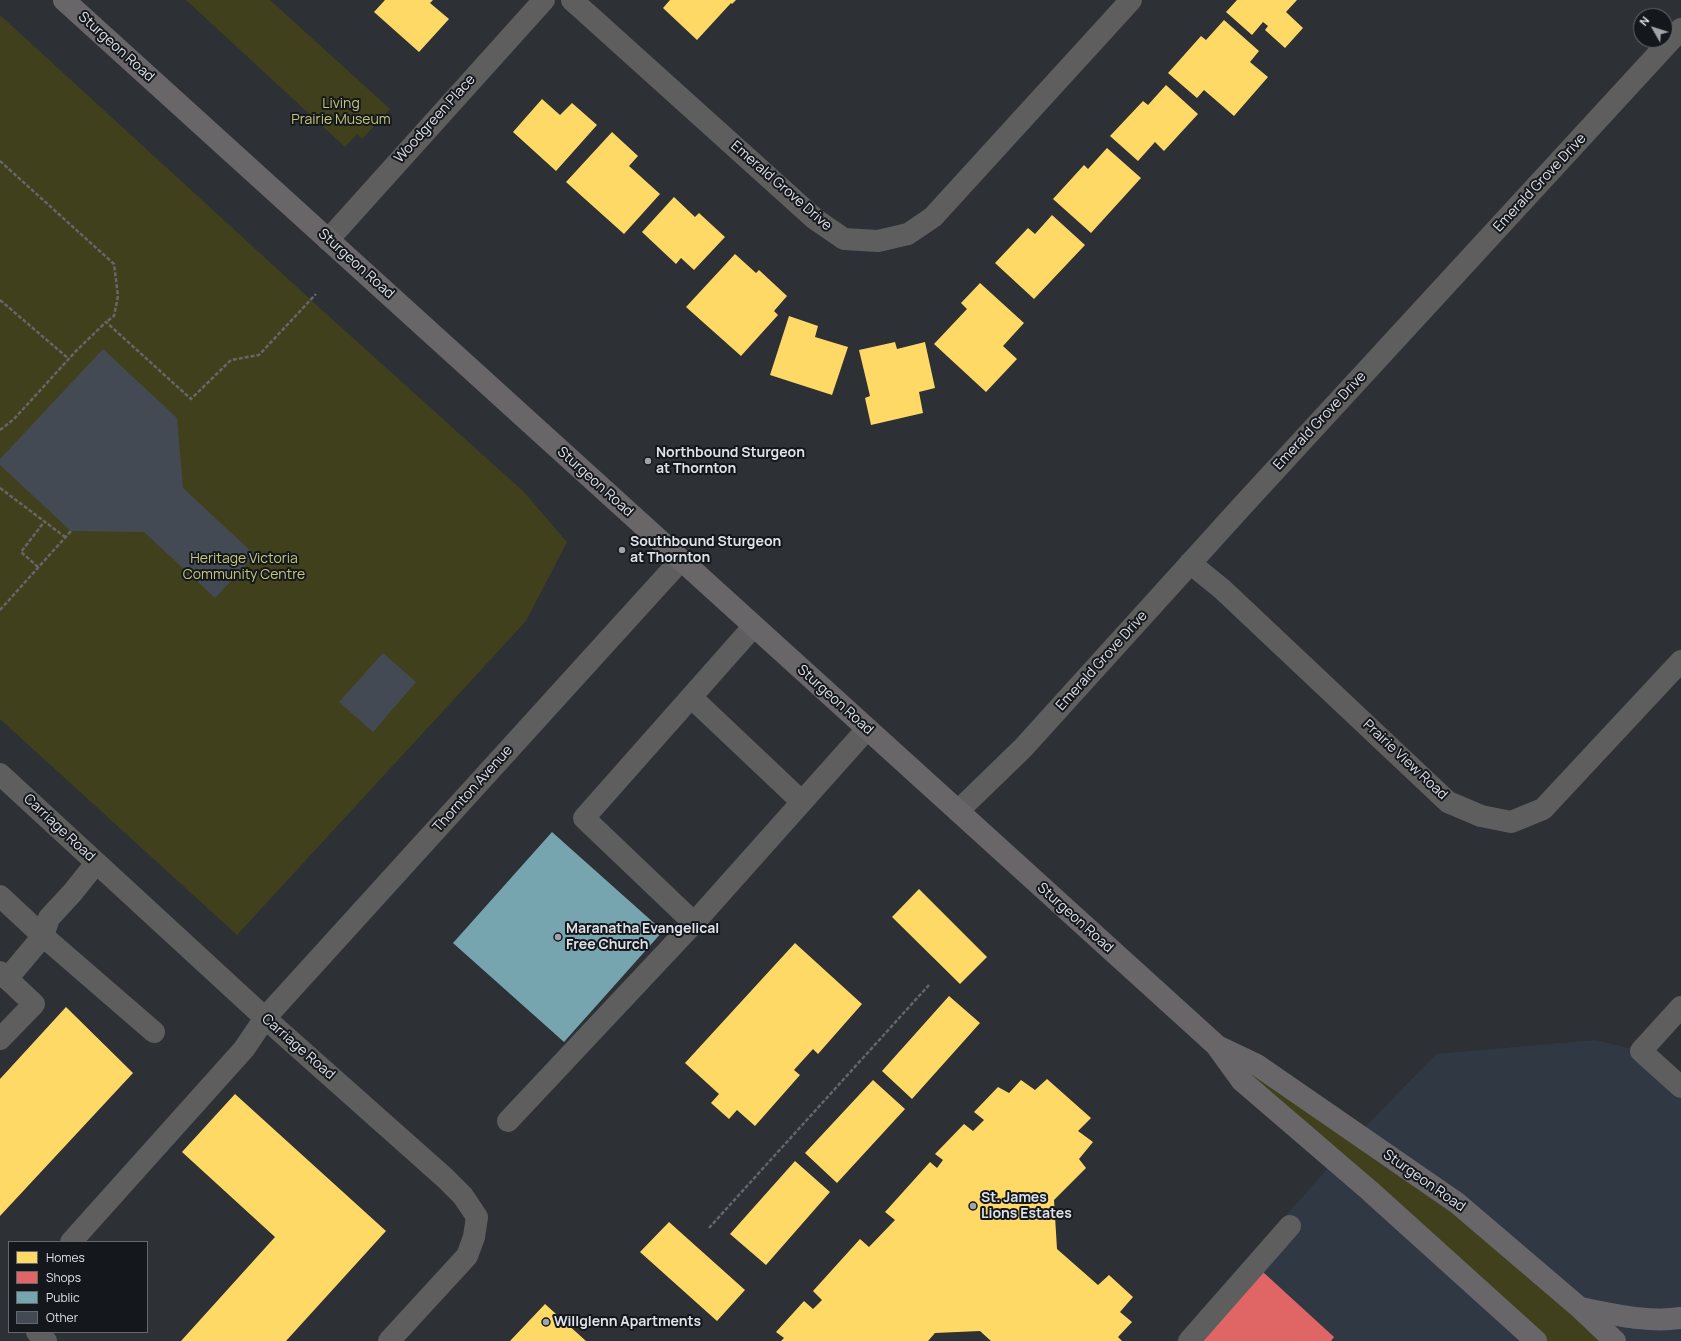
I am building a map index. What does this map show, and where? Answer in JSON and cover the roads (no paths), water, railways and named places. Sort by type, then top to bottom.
[{"type":"main road","name":"Sturgeon Road","points":[[64,0],[1216,1045],[1242,1081],[1387,1206],[1536,1341]]},
{"type":"main road","name":"Sturgeon Road","points":[[1216,1045],[1258,1065],[1457,1203],[1580,1308],[1615,1341]]},
{"type":"main road","points":[[1580,1308],[1628,1318],[1665,1320],[1681,1318]]},
{"type":"street","name":"Woodgreen Place","points":[[328,240],[544,0]]},
{"type":"street","name":"Emerald Grove Drive","points":[[572,0],[815,219],[844,239],[878,241],[908,234],[933,218],[1131,0]]},
{"type":"street","name":"Emerald Grove Drive","points":[[958,811],[1023,748],[1190,563],[1681,29]]},
{"type":"street","name":"Thornton Avenue","points":[[72,1241],[244,1049],[265,1018],[681,560]]},
{"type":"street","name":"Prairie View Road","points":[[1190,563],[1228,594],[1448,802],[1481,816],[1511,822],[1543,809],[1681,661]]},
{"type":"street","points":[[694,923],[584,818],[754,627]]},
{"type":"street","points":[[691,697],[802,802]]},
{"type":"street","points":[[508,1121],[694,923],[867,729]]},
{"type":"street","name":"Carriage Road","points":[[0,774],[265,1018],[445,1178],[463,1196],[477,1217],[474,1237],[467,1256],[389,1341]]},
{"type":"street","points":[[0,1039],[34,1004],[3,976],[43,936],[49,918],[73,892],[96,863]]},
{"type":"street","points":[[0,896],[43,936],[154,1032]]},
{"type":"street","points":[[1681,1007],[1641,1052],[1681,1088]]},
{"type":"street","points":[[1189,1341],[1290,1226]]},
{"type":"street","points":[[38,1333],[46,1341]]},
{"type":"place","name":"Northbound Sturgeon at Thornton","points":[[648,461]]},
{"type":"place","name":"Southbound Sturgeon at Thornton","points":[[622,550]]},
{"type":"place","name":"Maranatha Evangelical Free Church","points":[[558,937]]},
{"type":"place","name":"St. James Lions Estates","points":[[973,1206]]},
{"type":"place","name":"Willglenn Apartments","points":[[546,1322]]},
{"type":"park label","name":"Living Prairie Museum","points":[[341,112]]},
{"type":"park label","name":"Heritage Victoria Community Centre","points":[[244,568]]}]
